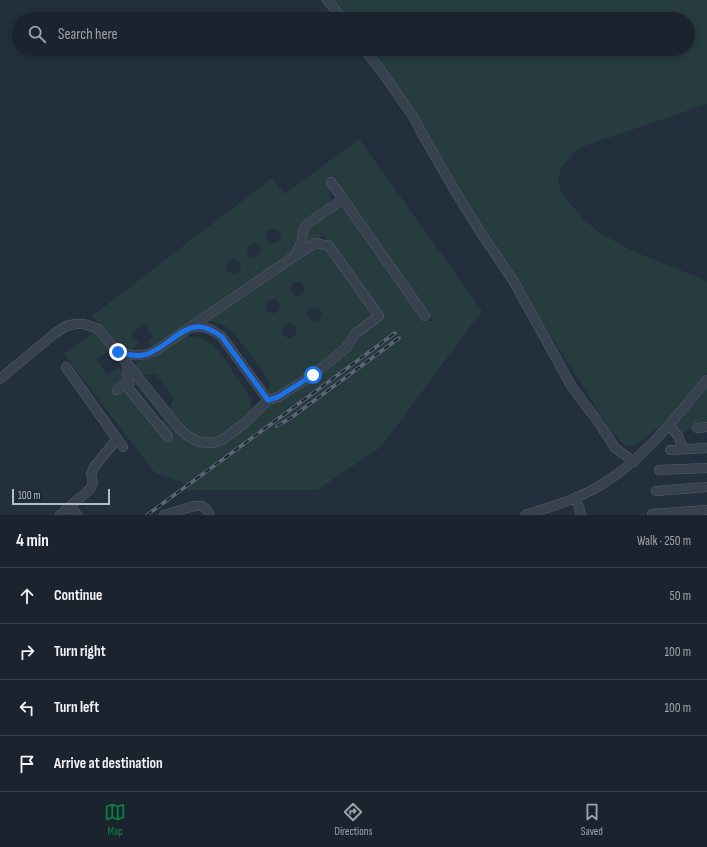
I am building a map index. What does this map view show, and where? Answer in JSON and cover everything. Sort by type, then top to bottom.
[{"type":"street","points":[[327,0],[337,12]]},
{"type":"street","points":[[369,56],[414,118],[455,191],[514,282],[572,386],[600,423],[615,448],[634,462]]},
{"type":"street","points":[[331,182],[425,316]]},
{"type":"street","points":[[295,256],[302,240],[303,231],[306,225],[343,199]]},
{"type":"street","points":[[302,240],[312,245]]},
{"type":"street","points":[[0,379],[54,334],[66,326],[84,324],[98,329],[178,427],[188,436],[199,442],[212,443],[222,440],[245,423],[268,400],[278,397],[313,375],[346,348],[356,333],[379,316],[329,246],[316,243],[158,349],[148,354],[136,356],[118,352]]},
{"type":"street","points":[[188,329],[196,326],[206,327],[222,337],[268,400]]},
{"type":"street","points":[[127,363],[129,389],[168,438]]},
{"type":"street","points":[[66,367],[123,447]]},
{"type":"street","points":[[525,515],[565,502],[601,485],[634,462],[669,425],[707,380]]},
{"type":"street","points":[[117,390],[128,381]]},
{"type":"street","points":[[669,425],[678,436],[683,449]]},
{"type":"street","points":[[697,428],[707,427]]},
{"type":"street","points":[[60,515],[92,486],[93,483],[91,474],[94,467],[117,439]]},
{"type":"street","points":[[670,450],[707,448]]},
{"type":"street","points":[[659,470],[707,468]]},
{"type":"street","points":[[656,491],[707,487]]},
{"type":"street","points":[[576,497],[581,515]]},
{"type":"street","points":[[71,506],[77,515]]},
{"type":"street","points":[[164,515],[194,506],[206,508],[210,515]]},
{"type":"street","points":[[658,514],[707,510]]},
{"type":"green space","points":[[331,0],[707,0],[707,104],[584,146],[574,152],[560,170],[558,182],[562,194],[585,221],[605,236],[637,253],[707,281],[707,373],[667,421],[637,444],[625,446],[610,429],[372,56],[695,56],[695,12],[340,12]]},
{"type":"green space","points":[[359,139],[482,311],[381,447],[317,490],[188,490],[183,483],[155,473],[64,354],[96,331],[111,349],[96,360],[108,375],[118,367],[126,376],[126,386],[158,423],[163,419],[136,385],[131,388],[131,375],[176,428],[207,446],[331,363],[359,340],[356,337],[382,317],[323,235],[311,244],[304,240],[308,227],[343,202],[429,322],[433,320],[332,181],[329,182],[331,205],[298,228],[300,235],[293,255],[195,322],[188,323],[154,348],[148,341],[153,337],[144,324],[131,333],[139,344],[129,352],[117,345],[92,316],[272,178],[285,194]],"holes":[[[272,229],[278,230],[281,234],[280,240],[275,243],[272,243],[266,237],[267,232]],[[255,243],[261,248],[261,253],[257,257],[252,258],[248,255],[247,250],[249,245]],[[233,259],[238,261],[241,268],[237,273],[231,273],[226,267],[228,262]]]},
{"type":"green space","points":[[313,246],[328,249],[371,309],[371,320],[343,348],[311,373],[275,395],[269,394],[269,385],[265,374],[232,331],[218,323],[203,320]],"holes":[[[301,282],[304,286],[304,293],[294,296],[291,292],[291,286],[294,283]],[[272,299],[277,300],[280,305],[279,310],[275,313],[269,313],[265,308],[266,302]],[[314,307],[320,309],[322,314],[320,319],[316,321],[310,320],[307,314],[309,309]],[[289,323],[293,325],[297,331],[295,335],[289,338],[286,337],[282,331],[284,326]]]},
{"type":"green space","points":[[188,336],[204,340],[214,345],[247,392],[251,401],[249,413],[243,421],[214,440],[191,436],[171,412],[171,403],[174,398],[155,374],[143,374],[134,366],[142,358],[178,337]]},
{"type":"green space","points":[[707,389],[707,425],[694,426],[681,435],[674,427]]},
{"type":"railway","points":[[147,515],[395,333]]},
{"type":"railway","points":[[277,426],[292,417],[399,338]]},
{"type":"route","points":[[118,352],[136,356],[148,354],[188,329],[196,326],[206,327],[222,337],[268,400],[278,397],[313,375]]}]
